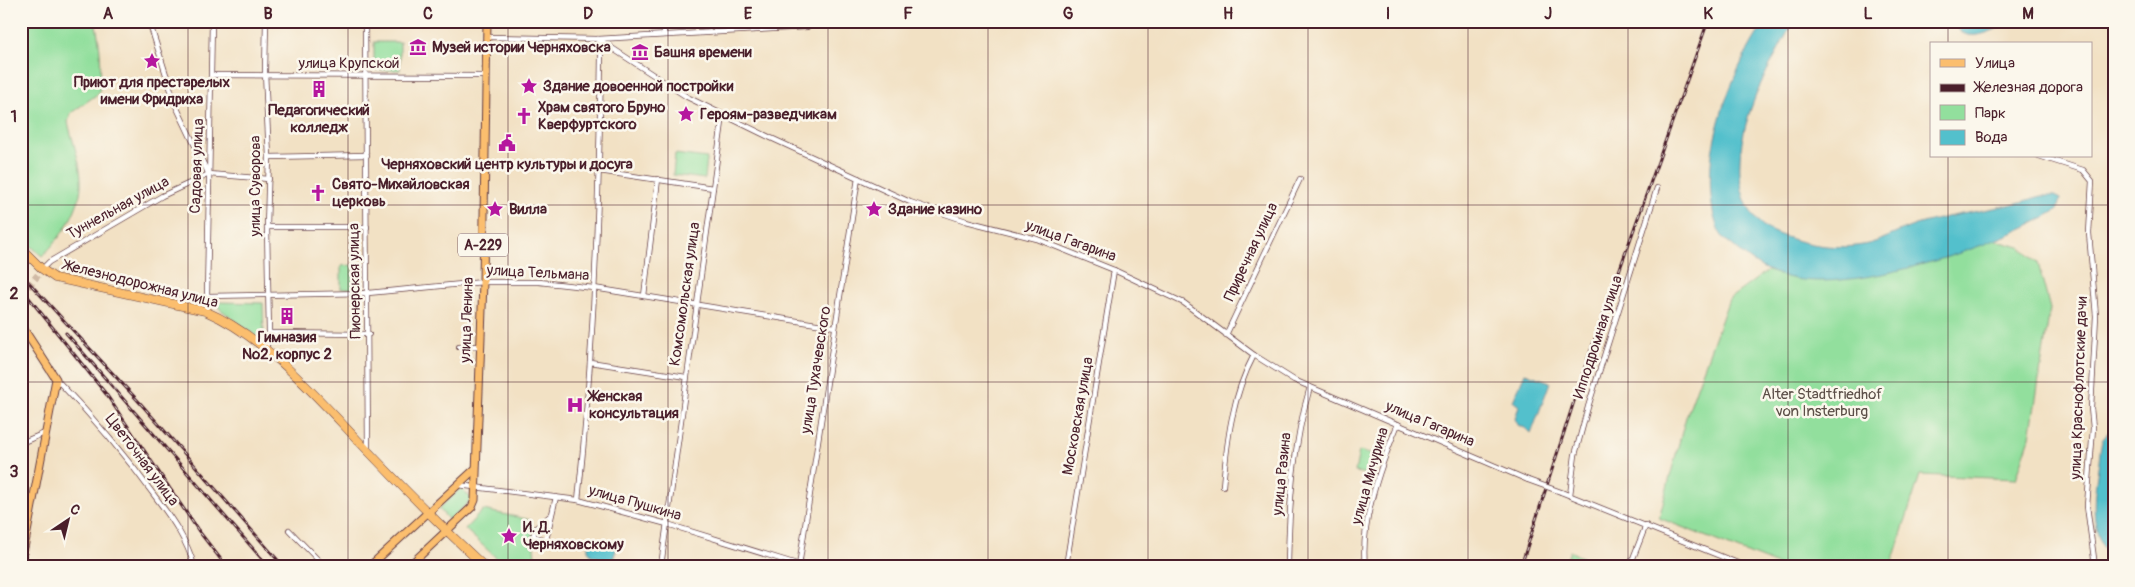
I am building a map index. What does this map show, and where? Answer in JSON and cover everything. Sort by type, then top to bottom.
[{"type":"highway","name":"Железнодорожная улица","points":[[21,248],[40,272],[65,281],[126,292],[205,311],[220,317],[297,376],[480,564]]},
{"type":"main road","name":"улица Ленина","points":[[409,566],[472,507],[475,500],[483,282],[487,21]]},
{"type":"main road","points":[[21,325],[56,379],[21,564]]},
{"type":"main road","points":[[370,566],[475,469]]},
{"type":"street","points":[[149,21],[176,106],[209,174]]},
{"type":"street","name":"Садовая улица","points":[[205,311],[213,75],[212,21]]},
{"type":"street","name":"улица Суворова","points":[[266,21],[269,157],[267,227],[269,333],[266,351]]},
{"type":"street","name":"Пионерская улица","points":[[365,21],[369,334],[368,451]]},
{"type":"street","points":[[664,21],[664,34]]},
{"type":"street","points":[[486,37],[598,39],[806,27]]},
{"type":"street","points":[[578,500],[588,416],[594,288],[601,54],[598,39]]},
{"type":"street","name":"улица Гагарина","points":[[598,39],[687,97],[724,115],[910,202],[966,221],[1036,239],[1114,270],[1184,303],[1278,372],[1528,480],[1570,496]]},
{"type":"street","name":"улица Крупской","points":[[213,75],[486,76]]},
{"type":"street","name":"Комсомольская улица","points":[[661,566],[724,115]]},
{"type":"street","points":[[269,157],[367,155]]},
{"type":"street","name":"улица Краснофлотские дачи","points":[[2046,158],[2083,170],[2092,181],[2089,233],[2096,316],[2087,506],[2095,566]]},
{"type":"street","points":[[599,171],[713,188]]},
{"type":"street","name":"Туннельная улица","points":[[40,272],[49,262],[111,224],[162,196],[209,174],[269,179]]},
{"type":"street","name":"улица Тухачевского","points":[[800,566],[858,178]]},
{"type":"street","points":[[644,296],[658,179]]},
{"type":"street","name":"Приречная улица","points":[[1226,335],[1300,179]]},
{"type":"street","name":"Ипподромная улица","points":[[1570,496],[1575,455],[1588,407],[1657,188]]},
{"type":"street","points":[[267,227],[367,227]]},
{"type":"street","name":"Московская улица","points":[[1066,566],[1114,270]]},
{"type":"street","name":"улица Тельмана","points":[[207,296],[368,294],[483,282],[539,282],[594,288],[696,306],[836,327]]},
{"type":"street","points":[[269,333],[369,334]]},
{"type":"street","points":[[459,348],[480,346]]},
{"type":"street","points":[[1223,486],[1229,429],[1235,401],[1245,372],[1254,355]]},
{"type":"street","points":[[590,362],[686,377]]},
{"type":"street","name":"Цветочная улица","points":[[56,379],[97,421],[133,465],[166,512],[190,552],[194,566]]},
{"type":"street","name":"улица Разина","points":[[1288,566],[1291,502],[1303,410],[1310,387]]},
{"type":"street","name":"улица Мичурина","points":[[1365,566],[1366,528],[1370,508],[1398,424]]},
{"type":"street","points":[[21,443],[46,432]]},
{"type":"street","name":"улица Пушкина","points":[[458,485],[578,500],[667,524],[800,566]]},
{"type":"street","points":[[1570,496],[1745,566]]},
{"type":"street","points":[[552,515],[536,528],[533,536],[546,540],[552,515],[556,497]]},
{"type":"street","points":[[1630,566],[1646,525]]},
{"type":"street","points":[[289,530],[324,566]]},
{"type":"green space","points":[[21,21],[95,21],[100,48],[99,93],[71,113],[68,122],[78,157],[81,179],[81,189],[75,211],[56,241],[42,256],[21,237]]},
{"type":"green space","points":[[374,42],[400,42],[400,70],[374,70]]},
{"type":"green space","points":[[675,154],[707,158],[705,179],[673,175]]},
{"type":"green space","name":"Alter Stadtfriedhof von Insterburg","points":[[1993,240],[2020,247],[2038,263],[2050,309],[2030,437],[2016,479],[1920,475],[1891,566],[1780,566],[1659,518],[1686,417],[1729,299],[1767,271],[1797,279],[1886,273],[1938,259]]},
{"type":"green space","points":[[352,265],[353,289],[341,289],[341,266]]},
{"type":"green space","points":[[218,302],[263,303],[264,336],[257,337],[220,309],[217,305]]},
{"type":"green space","points":[[1359,451],[1377,456],[1373,475],[1355,472]]},
{"type":"green space","points":[[461,488],[472,499],[449,520],[439,509]]},
{"type":"green space","points":[[483,510],[531,520],[536,566],[505,566],[465,529]]},
{"type":"green space","points":[[1570,551],[1585,559],[1583,566],[1564,566]]},
{"type":"green space","points":[[1548,560],[1564,566],[1546,566]]},
{"type":"water","points":[[1766,21],[1793,21],[1753,103],[1744,133],[1740,166],[1744,198],[1751,212],[1769,230],[1811,244],[1837,247],[1855,246],[1876,241],[1909,227],[1947,217],[2010,205],[2041,196],[2054,196],[2060,199],[2057,210],[2032,224],[2002,237],[1930,262],[1893,272],[1824,281],[1796,279],[1780,275],[1752,261],[1724,238],[1718,228],[1712,208],[1711,163],[1715,137],[1725,102],[1747,51]]},
{"type":"water","points":[[1958,21],[2011,21],[1983,34],[1968,35],[1962,33],[1957,28]]},
{"type":"water","points":[[1525,373],[1550,382],[1531,434],[1525,428],[1518,425],[1515,419],[1519,406],[1513,401]]},
{"type":"water","points":[[2114,428],[2114,560],[2105,550],[2100,539],[2096,527],[2094,501],[2101,444],[2103,439]]},
{"type":"water","points":[[595,541],[614,545],[616,550],[613,559],[608,560],[591,555],[588,545]]},
{"type":"waterway","points":[[21,123],[26,180],[22,203],[32,242]]},
{"type":"tunnel","points":[[21,295],[38,275]]},
{"type":"railway","points":[[1521,566],[1586,364],[1708,21]]},
{"type":"railway","points":[[21,274],[141,404],[283,566]]},
{"type":"railway","points":[[21,288],[106,394],[198,530],[226,566]]},
{"type":"railway","points":[[66,333],[268,566]]},
{"type":"place","name":"Музей истории Черняховска","points":[[418,47]]},
{"type":"place","name":"Башня времени","points":[[640,52]]},
{"type":"place","name":"Приют для престарелых имени Фридриха","points":[[152,61]]},
{"type":"place","name":"Здание довоенной постройки","points":[[529,86]]},
{"type":"place","name":"Педагогический колледж","points":[[319,89]]},
{"type":"place","name":"Героям-разведчикам","points":[[686,114]]},
{"type":"place","name":"Храм святого Бруно Кверфуртского","points":[[524,116]]},
{"type":"place","name":"Черняховский центр культуры и досуга","points":[[507,143]]},
{"type":"place","name":"Свято-Михайловская церковь","points":[[318,193]]},
{"type":"place","name":"Вилла","points":[[495,209]]},
{"type":"place","name":"Здание казино","points":[[874,209]]},
{"type":"place","name":"Гимназия №2, корпус 2","points":[[287,316]]},
{"type":"place","name":"Женская консультация","points":[[575,405]]},
{"type":"place","name":"И. Д. Черняховскому","points":[[509,536]]}]
